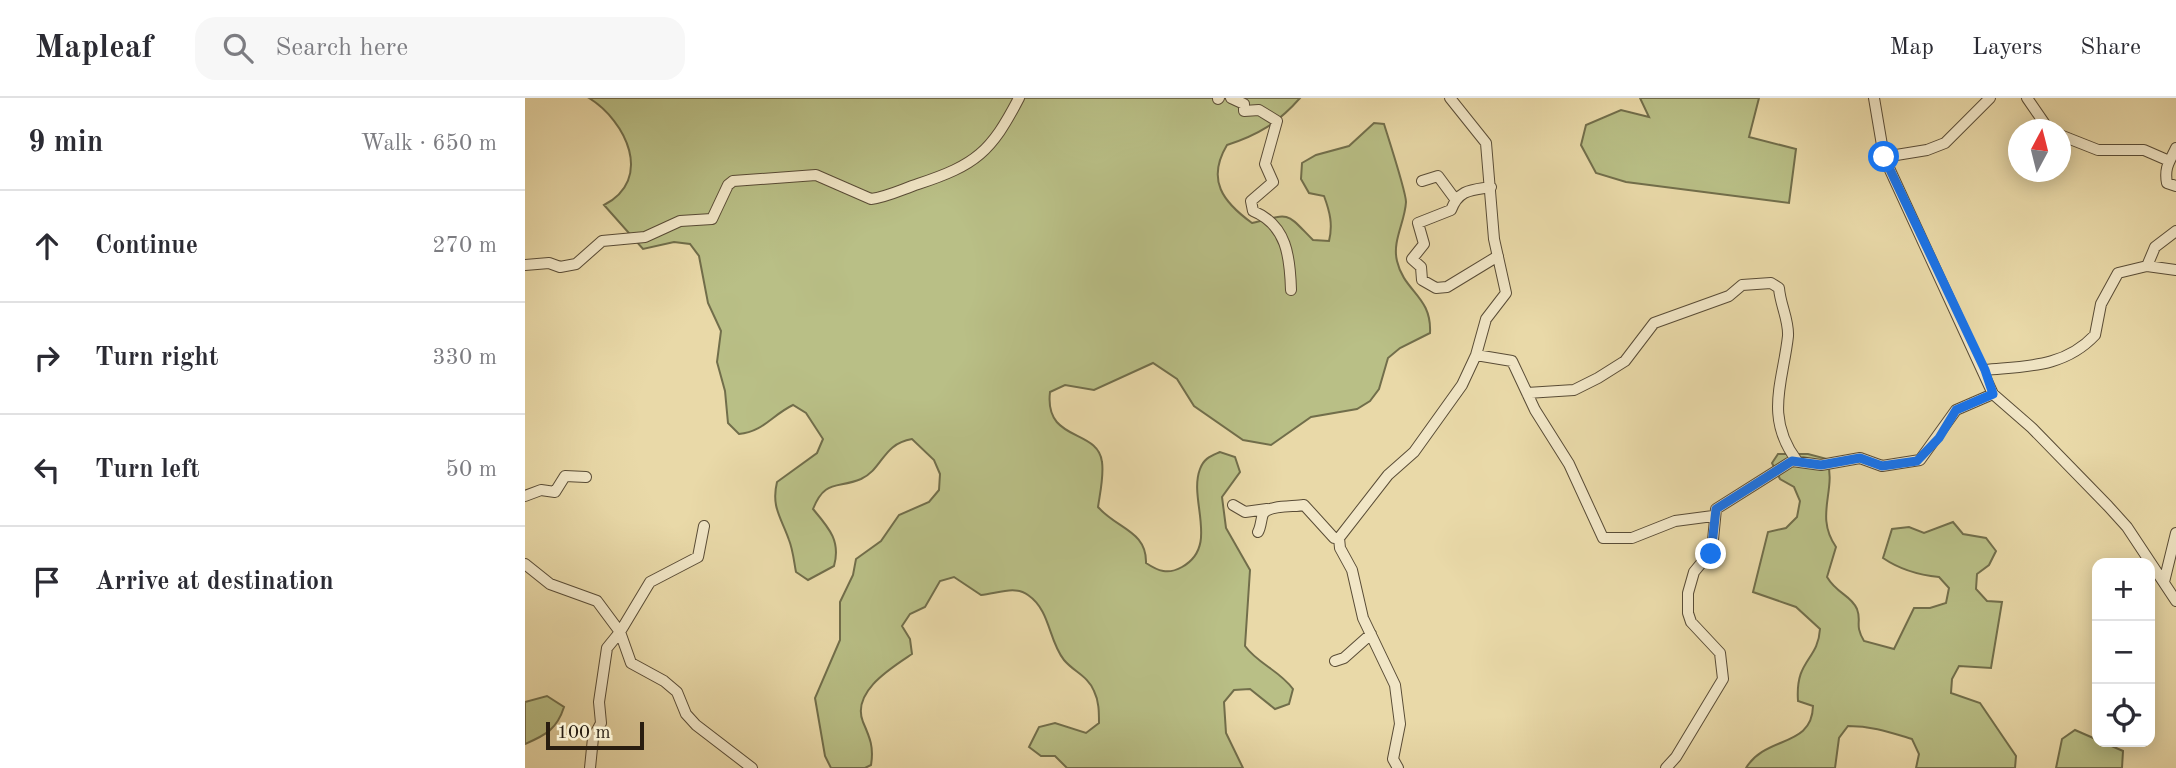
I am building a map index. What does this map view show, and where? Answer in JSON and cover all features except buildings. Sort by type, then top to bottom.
[{"type":"street","points":[[525,265],[549,263],[561,267],[576,264],[602,241],[645,237],[680,221],[712,219],[731,181],[816,175],[871,199],[944,176],[979,156],[1003,128],[1019,98]]},
{"type":"street","points":[[1231,98],[1244,104],[1244,111],[1259,110],[1277,121],[1265,164],[1273,182],[1251,201],[1253,211],[1271,218],[1287,247],[1291,290]]},
{"type":"street","points":[[1398,768],[1393,758],[1400,734],[1398,700],[1392,675],[1359,609],[1352,570],[1340,548],[1339,538],[1388,475],[1414,452],[1462,385],[1476,355],[1487,316],[1506,293],[1494,239],[1484,137],[1450,98]]},
{"type":"street","points":[[1874,98],[1884,157],[1985,370],[1993,394],[2032,429],[2108,506],[2176,601]]},
{"type":"street","points":[[1884,157],[1927,150],[1945,144],[1990,98]]},
{"type":"street","points":[[2027,98],[2041,119]]},
{"type":"street","points":[[2071,139],[2098,150],[2144,149],[2167,160]]},
{"type":"street","points":[[2176,148],[2167,160],[2167,181],[2176,186]]},
{"type":"street","points":[[1422,181],[1438,176],[1455,199]]},
{"type":"street","points":[[1491,187],[1465,190],[1455,199],[1451,210],[1418,223],[1424,244],[1412,259],[1421,267],[1422,280],[1436,288],[1447,287],[1498,256]]},
{"type":"street","points":[[2147,266],[2155,247],[2176,231]]},
{"type":"street","points":[[1985,370],[2039,367],[2084,345],[2095,335],[2101,304],[2118,273],[2147,266],[2176,270]]},
{"type":"street","points":[[1527,393],[1574,390],[1625,361],[1642,343],[1654,323],[1729,296],[1742,285],[1770,283],[1779,288],[1788,333],[1776,393],[1778,415],[1797,461]]},
{"type":"street","points":[[1476,355],[1511,360],[1569,464],[1603,538],[1632,538],[1675,520],[1713,516]]},
{"type":"street","points":[[1665,768],[1676,757],[1723,679],[1720,653],[1691,622],[1688,613],[1688,593],[1694,572],[1712,550],[1713,516],[1721,506],[1797,461],[1821,465],[1860,458],[1882,466],[1917,461],[1939,438],[1956,410],[1993,394]]},
{"type":"street","points":[[525,496],[541,490],[555,492],[565,476],[586,477]]},
{"type":"street","points":[[1233,505],[1245,512],[1255,513],[1271,508],[1291,509],[1304,505],[1334,538],[1339,538]]},
{"type":"street","points":[[1258,532],[1263,514],[1271,508]]},
{"type":"street","points":[[590,768],[593,738],[601,723],[599,702],[607,648],[620,632],[650,582],[698,557],[704,526]]},
{"type":"street","points":[[2164,582],[2176,533]]},
{"type":"street","points":[[525,564],[550,584],[597,600],[620,632],[631,663],[664,681],[677,692],[696,725],[753,768]]},
{"type":"street","points":[[1335,661],[1344,658],[1371,634]]},
{"type":"green space","points":[[589,98],[1300,98],[1267,127],[1227,145],[1218,169],[1218,180],[1233,207],[1252,223],[1274,217],[1287,217],[1313,240],[1329,241],[1331,224],[1324,196],[1309,193],[1301,179],[1302,163],[1316,155],[1349,146],[1374,123],[1384,124],[1406,202],[1397,239],[1397,261],[1405,280],[1427,310],[1430,333],[1400,348],[1388,358],[1379,389],[1370,401],[1357,409],[1311,417],[1271,445],[1243,440],[1194,406],[1177,379],[1153,363],[1094,390],[1065,385],[1050,392],[1050,408],[1055,420],[1098,451],[1103,473],[1098,507],[1136,537],[1142,544],[1146,563],[1159,570],[1172,571],[1182,567],[1193,558],[1199,547],[1201,522],[1197,481],[1204,462],[1220,452],[1235,457],[1240,472],[1222,497],[1226,528],[1250,570],[1245,646],[1293,689],[1289,704],[1275,709],[1250,689],[1234,690],[1224,702],[1226,733],[1243,768],[1067,768],[1055,756],[1041,756],[1029,747],[1039,727],[1055,723],[1086,733],[1099,723],[1094,691],[1064,660],[1041,609],[1028,595],[1011,590],[981,595],[954,577],[940,581],[925,607],[910,614],[902,626],[910,639],[912,654],[875,682],[863,701],[861,711],[871,743],[871,765],[865,768],[831,768],[825,756],[815,698],[840,640],[840,602],[853,575],[856,559],[881,541],[899,515],[929,502],[939,490],[940,474],[934,460],[912,439],[894,446],[868,475],[827,489],[813,509],[829,529],[835,542],[834,566],[808,580],[796,572],[790,544],[776,505],[775,491],[777,482],[817,453],[823,439],[806,413],[793,405],[761,427],[747,433],[739,434],[728,423],[725,391],[717,362],[721,331],[708,303],[699,256],[690,244],[674,242],[643,249],[604,205],[619,194],[628,181],[631,166],[629,150],[614,121]]},
{"type":"green space","points":[[1640,98],[1759,98],[1749,137],[1796,149],[1789,203],[1626,182],[1596,173],[1581,145],[1586,125],[1621,110],[1649,117]]},
{"type":"green space","points":[[1778,454],[1808,454],[1827,459],[1830,482],[1827,524],[1836,547],[1827,577],[1857,609],[1859,631],[1864,641],[1894,649],[1914,608],[1930,608],[1946,603],[1949,588],[1939,577],[1909,571],[1883,558],[1892,529],[1909,527],[1924,533],[1953,522],[1963,534],[1986,538],[1996,551],[1989,565],[1977,574],[1976,589],[1987,601],[2002,602],[1991,668],[1959,666],[1952,679],[1951,693],[1980,703],[2016,756],[2015,768],[1916,768],[1919,754],[1912,739],[1873,728],[1848,726],[1839,738],[1835,768],[1746,768],[1765,750],[1805,729],[1811,719],[1813,706],[1798,701],[1798,687],[1820,629],[1796,607],[1753,592],[1768,532],[1786,528],[1797,517],[1800,501],[1794,487],[1780,479],[1772,463]]},
{"type":"green space","points":[[547,696],[564,707],[561,715],[550,730],[525,744],[525,702]]},
{"type":"green space","points":[[2075,730],[2092,737],[2092,747],[2114,747],[2123,751],[2122,768],[2056,768],[2062,739]]},
{"type":"route","points":[[1711,554],[1714,540],[1713,516],[1716,509],[1792,461],[1821,465],[1860,458],[1882,466],[1920,460],[1939,438],[1956,410],[1969,402],[1993,394],[1985,370],[1884,157]]}]
